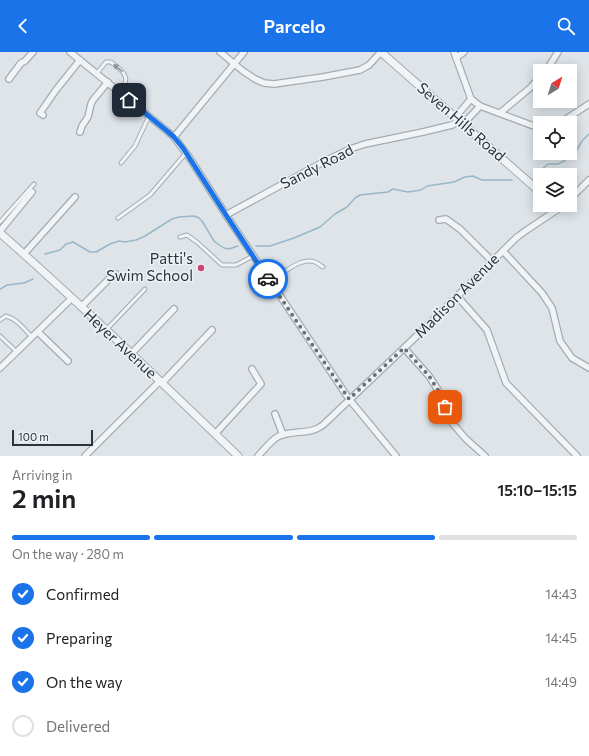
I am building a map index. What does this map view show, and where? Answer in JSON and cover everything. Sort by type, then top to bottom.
[{"type":"street","points":[[9,79],[33,52]]},
{"type":"street","points":[[70,52],[174,137],[349,399],[396,456]]},
{"type":"street","points":[[220,52],[249,76],[259,82],[268,84],[360,70],[369,65],[381,52]]},
{"type":"street","points":[[174,137],[244,52]]},
{"type":"street","name":"Seven Hills Road","points":[[381,52],[533,186]]},
{"type":"street","points":[[454,52],[472,99],[480,106],[533,125]]},
{"type":"street","points":[[456,58],[464,52]]},
{"type":"street","points":[[550,64],[558,52]]},
{"type":"street","points":[[43,115],[40,113],[80,60]]},
{"type":"street","points":[[80,132],[88,117],[93,100],[108,82]]},
{"type":"street","points":[[500,113],[533,85]]},
{"type":"street","points":[[459,121],[459,113],[472,99]]},
{"type":"street","points":[[571,116],[589,104]]},
{"type":"street","name":"Sandy Road","points":[[226,215],[350,149],[364,144],[437,129],[459,121],[467,120],[480,106]]},
{"type":"street","points":[[577,192],[589,180]]},
{"type":"street","points":[[0,234],[32,192]]},
{"type":"street","points":[[24,254],[75,197]]},
{"type":"street","name":"Madison Avenue","points":[[258,456],[276,438],[282,435],[313,430],[320,427],[404,348],[492,261],[525,231],[552,212]]},
{"type":"street","points":[[439,220],[446,219],[454,224],[492,261]]},
{"type":"street","name":"Heyer Avenue","points":[[0,234],[24,254],[106,330],[215,434],[234,455]]},
{"type":"street","points":[[503,251],[542,293],[552,308],[560,341],[572,358],[589,368]]},
{"type":"street","points":[[81,307],[116,274]]},
{"type":"street","points":[[457,296],[487,330],[506,383],[577,456]]},
{"type":"street","points":[[0,368],[72,298]]},
{"type":"street","points":[[131,354],[174,309]]},
{"type":"street","points":[[85,456],[212,330]]},
{"type":"street","points":[[38,332],[68,360]]},
{"type":"street","points":[[404,348],[429,376],[438,390],[453,424],[466,439],[485,456]]},
{"type":"street","points":[[215,434],[261,384],[252,370]]},
{"type":"street","points":[[275,414],[282,435]]},
{"type":"lane","points":[[97,73],[106,62],[111,62],[125,74],[125,83],[119,92]]},
{"type":"lane","points":[[121,163],[135,146],[149,116]]},
{"type":"lane","points":[[118,218],[150,195],[186,153]]},
{"type":"lane","points":[[0,222],[34,184]]},
{"type":"lane","points":[[180,237],[187,236],[198,243],[222,265],[236,265],[253,256]]},
{"type":"lane","points":[[271,282],[290,268],[308,261],[316,262],[323,267]]},
{"type":"lane","points":[[106,330],[145,288]]},
{"type":"lane","points":[[0,320],[6,316],[9,316],[16,320],[32,337]]},
{"type":"lane","points":[[0,336],[17,352]]},
{"type":"waterway","points":[[543,168],[548,164],[558,164],[575,153],[582,141],[589,134]]},
{"type":"waterway","points":[[256,246],[270,246],[320,227],[335,214],[347,207],[360,195],[388,192],[393,189],[408,192],[421,190],[427,186],[454,182],[465,177],[473,176],[482,180],[512,180]]},
{"type":"waterway","points":[[45,254],[60,250],[66,244],[73,242],[90,252],[96,252],[119,241],[125,242],[136,240],[172,219],[194,216],[202,221],[214,241],[218,244],[229,249],[238,246]]},
{"type":"waterway","points":[[0,289],[7,285],[24,283],[33,279]]},
{"type":"way so far","points":[[268,279],[349,399],[404,348],[425,370],[438,390],[445,407]]},
{"type":"place","name":"Patti's Swim School","points":[[201,268]]},
{"type":"route","points":[[129,100],[174,137],[183,148],[268,279]]}]
